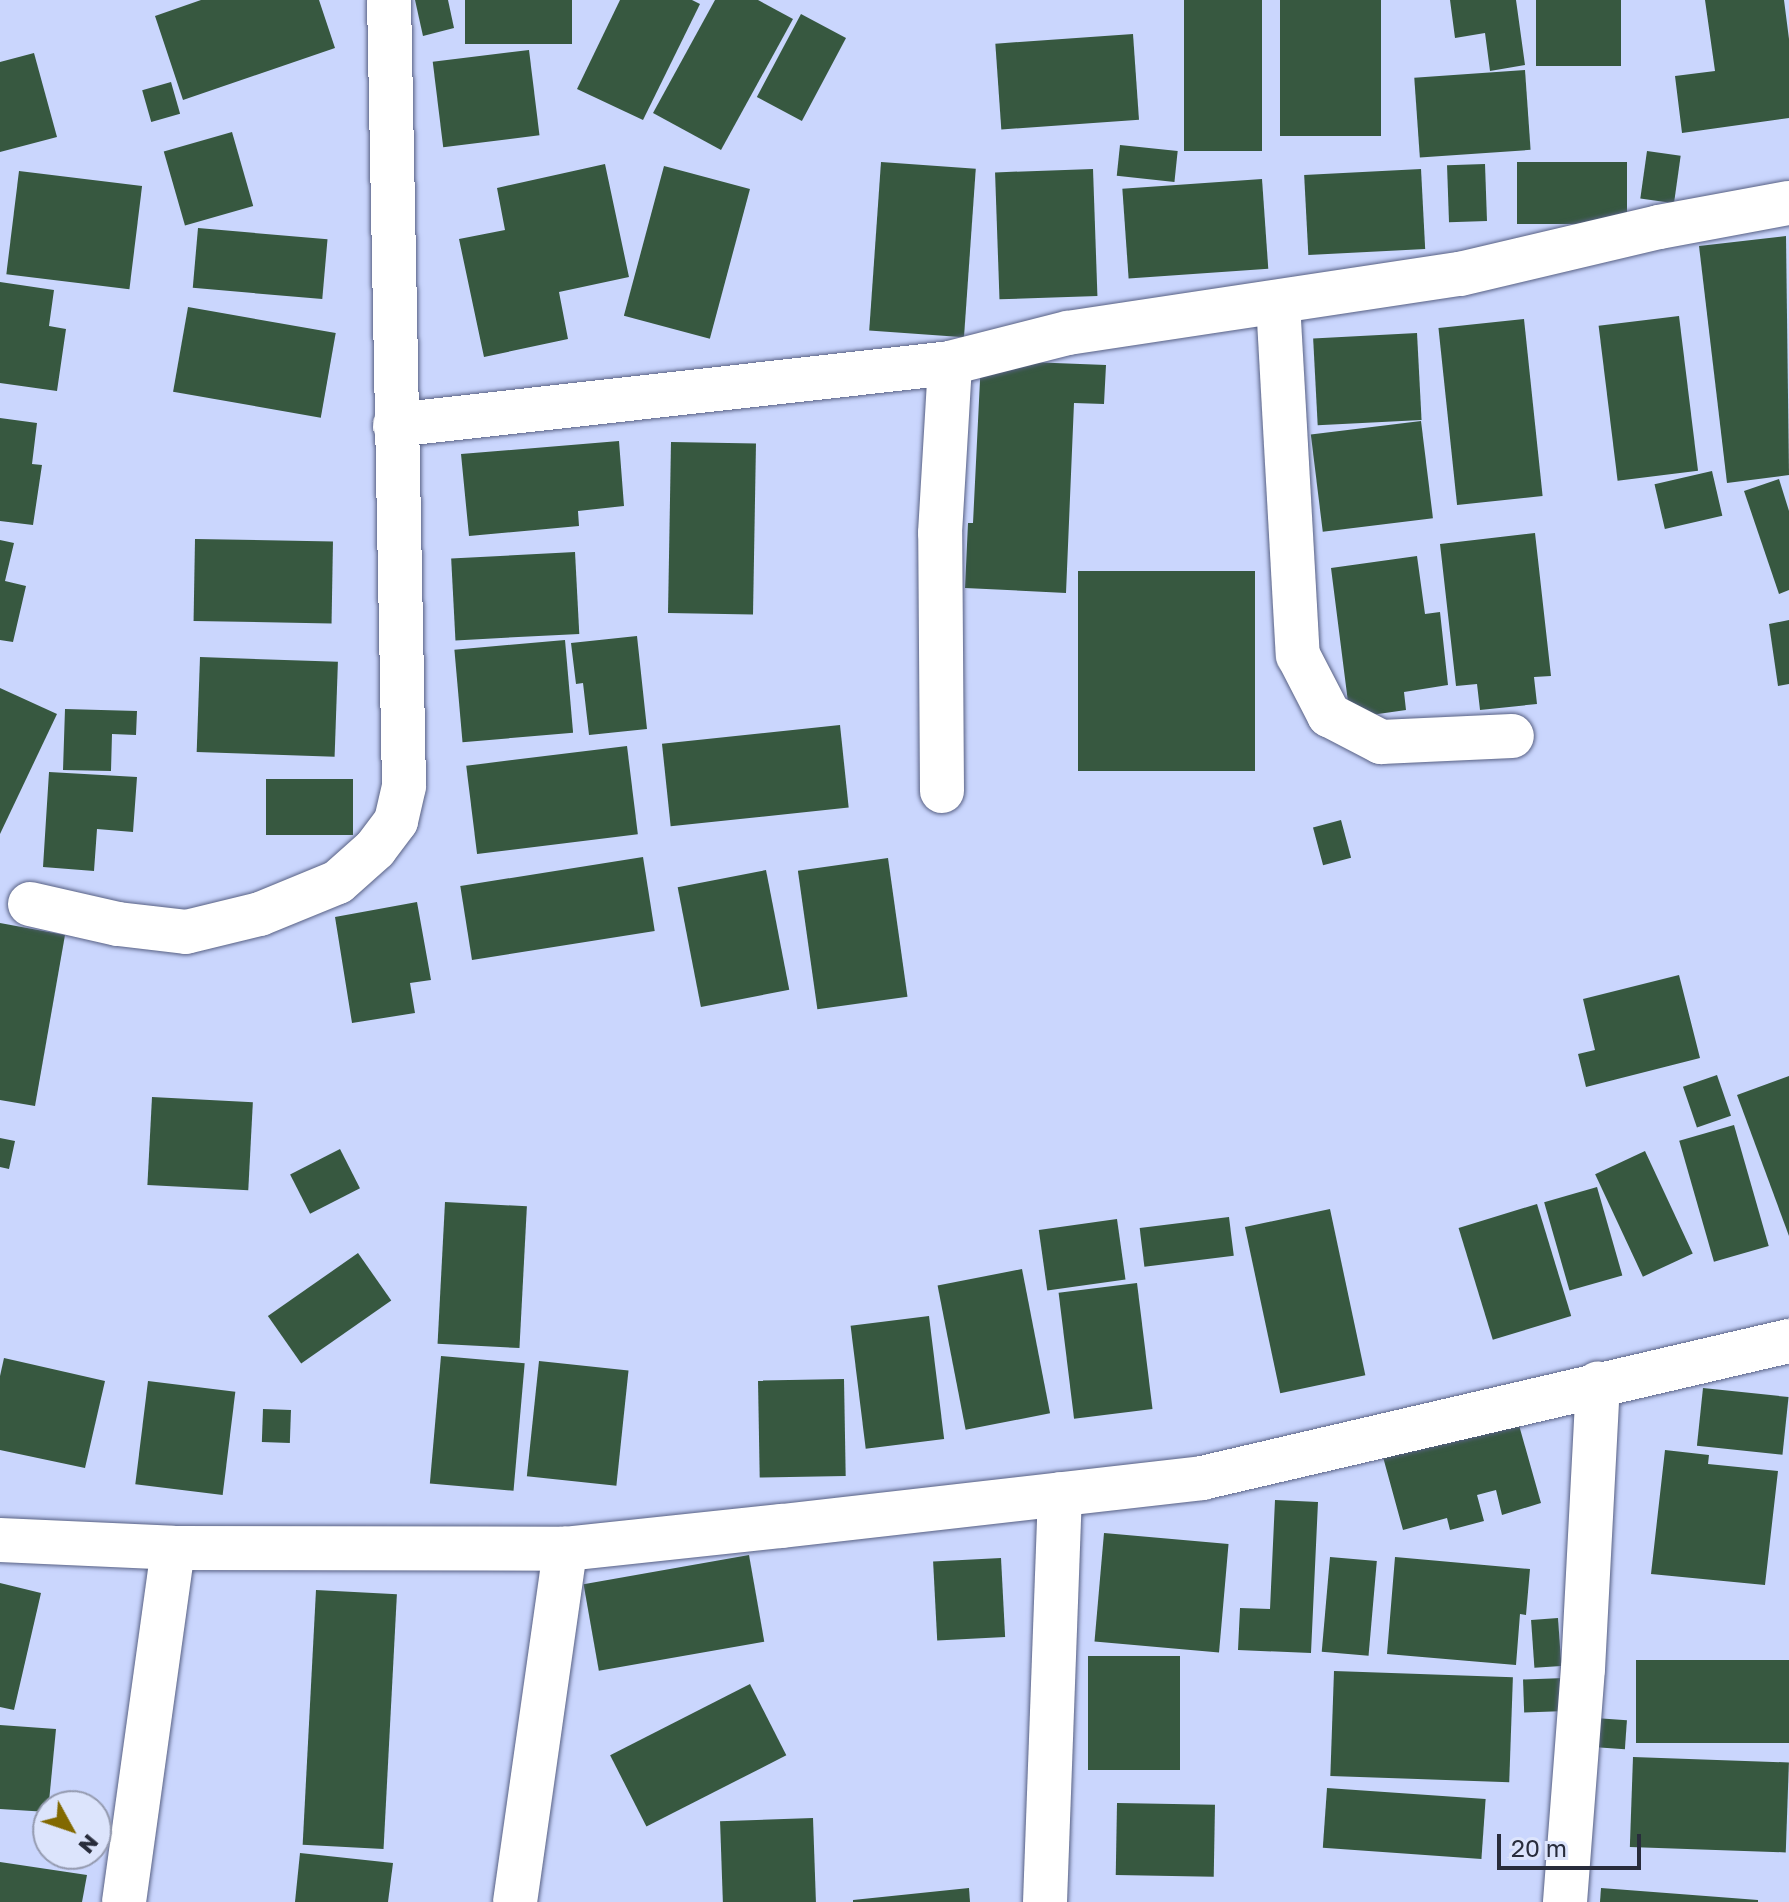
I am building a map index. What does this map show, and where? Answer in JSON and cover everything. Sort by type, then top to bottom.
[{"type":"street","points":[[30,904],[118,924],[186,932],[260,914],[338,882],[375,849],[396,821],[404,786],[389,0]]},
{"type":"street","points":[[395,425],[950,363],[1068,333],[1460,274],[1659,227],[1789,203]]},
{"type":"street","points":[[1278,302],[1298,655],[1329,715],[1381,742],[1512,736]]},
{"type":"street","points":[[942,791],[940,533],[950,363]]},
{"type":"street","points":[[0,1540],[173,1548],[565,1549],[1060,1494],[1202,1478],[1364,1443],[1598,1383],[1789,1341]]},
{"type":"street","points":[[1565,1902],[1583,1669],[1598,1383]]},
{"type":"street","points":[[1045,1902],[1060,1494]]},
{"type":"street","points":[[124,1902],[173,1548]]},
{"type":"street","points":[[515,1902],[565,1549]]},
{"type":"building","points":[[201,0],[319,0],[335,48],[183,100],[155,16]]},
{"type":"building","points":[[415,0],[448,0],[454,28],[423,36]]},
{"type":"building","points":[[465,0],[572,0],[572,44],[465,44]]},
{"type":"building","points":[[620,0],[692,0],[700,4],[643,120],[577,89]]},
{"type":"building","points":[[715,0],[758,0],[793,19],[721,150],[653,113]]},
{"type":"building","points":[[1184,0],[1262,0],[1262,151],[1184,151]]},
{"type":"building","points":[[1280,0],[1381,0],[1381,136],[1280,136]]},
{"type":"building","points":[[1450,0],[1516,0],[1525,65],[1490,71],[1485,33],[1455,38]]},
{"type":"building","points":[[1536,0],[1621,0],[1621,66],[1536,66]]},
{"type":"building","points":[[1705,0],[1784,0],[1789,39],[1789,118],[1682,133],[1675,76],[1715,71]]},
{"type":"building","points":[[801,14],[846,38],[802,121],[757,97]]},
{"type":"building","points":[[1133,34],[1139,120],[1001,129],[995,44]]},
{"type":"building","points":[[529,50],[539,135],[443,147],[433,62]]},
{"type":"building","points":[[34,53],[57,137],[0,152],[0,62]]},
{"type":"building","points":[[1525,70],[1531,150],[1420,158],[1414,78]]},
{"type":"building","points":[[171,82],[180,114],[151,122],[142,90]]},
{"type":"building","points":[[232,132],[253,206],[185,226],[164,152]]},
{"type":"building","points":[[1120,145],[1178,151],[1174,182],[1117,176]]},
{"type":"building","points":[[1647,151],[1681,156],[1674,203],[1640,199]]},
{"type":"building","points":[[881,162],[976,169],[964,337],[869,331]]},
{"type":"building","points":[[1517,162],[1627,162],[1627,224],[1517,224]]},
{"type":"building","points":[[605,164],[629,277],[559,292],[568,339],[484,357],[459,239],[505,230],[497,188]]},
{"type":"building","points":[[1485,164],[1487,221],[1449,222],[1447,165]]},
{"type":"building","points":[[664,166],[750,189],[710,339],[624,316]]},
{"type":"building","points":[[1093,169],[1097,296],[999,299],[995,172]]},
{"type":"building","points":[[1421,169],[1425,249],[1308,255],[1304,175]]},
{"type":"building","points":[[19,171],[142,186],[129,289],[6,274]]},
{"type":"building","points":[[1262,179],[1268,269],[1129,279],[1122,189]]},
{"type":"building","points":[[198,228],[328,239],[322,299],[193,288]]},
{"type":"building","points":[[1786,236],[1789,475],[1727,483],[1699,246]]},
{"type":"building","points":[[0,282],[54,290],[49,326],[66,329],[57,391],[0,383]]},
{"type":"building","points":[[188,307],[336,333],[321,418],[173,392]]},
{"type":"building","points":[[1679,316],[1698,471],[1618,481],[1599,326]]},
{"type":"building","points":[[1524,319],[1543,496],[1457,505],[1438,328]]},
{"type":"building","points":[[1417,333],[1422,420],[1318,425],[1313,338]]},
{"type":"building","points":[[981,360],[1106,365],[1104,404],[1074,403],[1066,593],[965,588],[968,523],[973,523]]},
{"type":"building","points":[[0,418],[37,423],[32,464],[42,465],[33,525],[0,521]]},
{"type":"building","points":[[1421,421],[1433,518],[1323,532],[1311,435]]},
{"type":"building","points":[[619,441],[624,506],[578,511],[579,526],[469,536],[461,454]]},
{"type":"building","points":[[671,442],[756,443],[753,614],[668,613]]},
{"type":"building","points":[[1712,471],[1722,516],[1665,529],[1655,484]]},
{"type":"building","points":[[1779,479],[1789,511],[1789,590],[1779,594],[1744,491]]},
{"type":"building","points":[[1535,533],[1551,676],[1534,677],[1537,704],[1480,710],[1477,684],[1456,686],[1440,544]]},
{"type":"building","points":[[195,539],[333,541],[332,623],[194,621]]},
{"type":"building","points":[[0,540],[14,543],[5,581],[26,586],[13,642],[0,640]]},
{"type":"building","points":[[575,552],[579,634],[455,640],[451,558]]},
{"type":"building","points":[[1417,556],[1425,614],[1440,612],[1448,685],[1404,692],[1406,710],[1350,718],[1331,568]]},
{"type":"building","points":[[1078,571],[1255,571],[1255,771],[1078,771]]},
{"type":"building","points":[[1789,620],[1789,684],[1778,686],[1769,624]]},
{"type":"building","points":[[637,636],[647,729],[589,735],[583,683],[576,684],[571,643]]},
{"type":"building","points":[[565,640],[573,733],[463,742],[454,650]]},
{"type":"building","points":[[200,657],[338,662],[335,757],[197,752]]},
{"type":"building","points":[[0,688],[57,714],[0,834]]},
{"type":"building","points":[[65,709],[137,711],[136,735],[112,734],[111,771],[63,770]]},
{"type":"building","points":[[840,725],[849,808],[671,826],[662,744]]},
{"type":"building","points":[[627,746],[638,834],[477,854],[466,766]]},
{"type":"building","points":[[49,772],[137,777],[133,832],[97,829],[94,871],[43,867]]},
{"type":"building","points":[[266,779],[353,779],[353,835],[266,835]]},
{"type":"building","points":[[1341,820],[1351,858],[1323,865],[1313,828]]},
{"type":"building","points":[[643,857],[655,931],[472,960],[460,886]]},
{"type":"building","points":[[888,858],[907,997],[817,1009],[798,871]]},
{"type":"building","points":[[766,870],[789,990],[701,1007],[678,887]]},
{"type":"building","points":[[417,902],[431,980],[410,983],[415,1013],[352,1023],[335,917]]},
{"type":"building","points":[[0,923],[65,935],[35,1106],[0,1100]]},
{"type":"building","points":[[1679,975],[1700,1058],[1586,1087],[1578,1054],[1595,1050],[1583,999]]},
{"type":"building","points":[[1717,1075],[1731,1116],[1697,1127],[1683,1087]]},
{"type":"building","points":[[1789,1076],[1789,1236],[1737,1095]]},
{"type":"building","points":[[152,1097],[253,1102],[248,1190],[147,1185]]},
{"type":"building","points":[[1734,1125],[1769,1246],[1714,1262],[1679,1141]]},
{"type":"building","points":[[0,1138],[15,1141],[9,1169],[0,1167]]},
{"type":"building","points":[[340,1149],[360,1188],[310,1214],[290,1174]]},
{"type":"building","points":[[1645,1151],[1693,1253],[1643,1277],[1595,1174]]},
{"type":"building","points":[[1597,1187],[1622,1275],[1569,1291],[1544,1202]]},
{"type":"building","points":[[445,1202],[527,1206],[519,1348],[438,1344]]},
{"type":"building","points":[[1537,1204],[1571,1316],[1493,1340],[1459,1228]]},
{"type":"building","points":[[1330,1209],[1365,1375],[1280,1393],[1245,1227]]},
{"type":"building","points":[[1229,1217],[1234,1256],[1144,1267],[1140,1228]]},
{"type":"building","points":[[1117,1219],[1125,1279],[1047,1290],[1039,1230]]},
{"type":"building","points":[[358,1253],[391,1301],[301,1364],[268,1316]]},
{"type":"building","points":[[1022,1269],[1050,1413],[966,1430],[938,1285]]},
{"type":"building","points":[[1137,1283],[1152,1409],[1074,1419],[1059,1293]]},
{"type":"building","points":[[929,1316],[944,1439],[866,1449],[851,1326]]},
{"type":"building","points":[[441,1356],[525,1363],[514,1491],[430,1484]]},
{"type":"building","points":[[4,1358],[105,1381],[85,1468],[0,1450],[0,1376]]},
{"type":"building","points":[[539,1361],[629,1370],[616,1486],[527,1476]]},
{"type":"building","points":[[844,1379],[846,1476],[760,1477],[758,1381]]},
{"type":"building","points":[[148,1381],[235,1392],[223,1495],[135,1484]]},
{"type":"building","points":[[1703,1388],[1789,1397],[1782,1455],[1697,1446]]},
{"type":"building","points":[[263,1409],[291,1410],[290,1443],[262,1442]]},
{"type":"building","points":[[1517,1418],[1541,1503],[1502,1515],[1496,1490],[1477,1495],[1484,1521],[1450,1530],[1447,1518],[1403,1530],[1383,1457]]},
{"type":"building","points":[[1665,1450],[1709,1455],[1708,1464],[1778,1471],[1765,1585],[1651,1574]]},
{"type":"building","points":[[1275,1500],[1318,1502],[1311,1653],[1238,1650],[1240,1608],[1270,1609]]},
{"type":"building","points":[[1104,1533],[1229,1544],[1219,1652],[1095,1642]]},
{"type":"building","points":[[749,1555],[764,1642],[599,1671],[584,1584]]},
{"type":"building","points":[[1330,1557],[1377,1561],[1369,1656],[1322,1652]]},
{"type":"building","points":[[1395,1557],[1530,1569],[1526,1615],[1520,1614],[1516,1665],[1387,1654]]},
{"type":"building","points":[[1001,1558],[1005,1637],[937,1640],[933,1562]]},
{"type":"building","points":[[0,1583],[41,1593],[14,1710],[0,1707]]},
{"type":"building","points":[[316,1590],[397,1594],[384,1849],[303,1845]]},
{"type":"building","points":[[1558,1618],[1561,1666],[1534,1668],[1531,1620]]},
{"type":"building","points":[[1088,1656],[1180,1656],[1180,1770],[1088,1770]]},
{"type":"building","points":[[1636,1660],[1789,1660],[1789,1743],[1636,1743]]},
{"type":"building","points":[[1334,1671],[1513,1677],[1509,1782],[1330,1776]]},
{"type":"building","points":[[1565,1678],[1566,1711],[1524,1712],[1523,1679]]},
{"type":"building","points":[[750,1684],[786,1755],[646,1827],[610,1755]]},
{"type":"building","points":[[1595,1718],[1627,1720],[1625,1749],[1593,1747]]},
{"type":"building","points":[[0,1725],[56,1729],[50,1790],[32,1790],[32,1811],[0,1809]]},
{"type":"building","points":[[1633,1757],[1789,1762],[1786,1852],[1630,1847]]},
{"type":"building","points":[[1327,1788],[1486,1799],[1481,1859],[1323,1848]]},
{"type":"building","points":[[1117,1803],[1215,1805],[1214,1877],[1116,1875]]},
{"type":"building","points":[[813,1818],[816,1902],[723,1902],[720,1821]]},
{"type":"building","points":[[300,1853],[393,1863],[388,1902],[295,1902]]},
{"type":"building","points":[[0,1862],[32,1867],[32,1870],[87,1875],[82,1902],[0,1902]]},
{"type":"building","points":[[969,1888],[970,1902],[853,1902],[853,1900]]},
{"type":"building","points":[[1601,1888],[1758,1900],[1758,1902],[1600,1902]]}]
